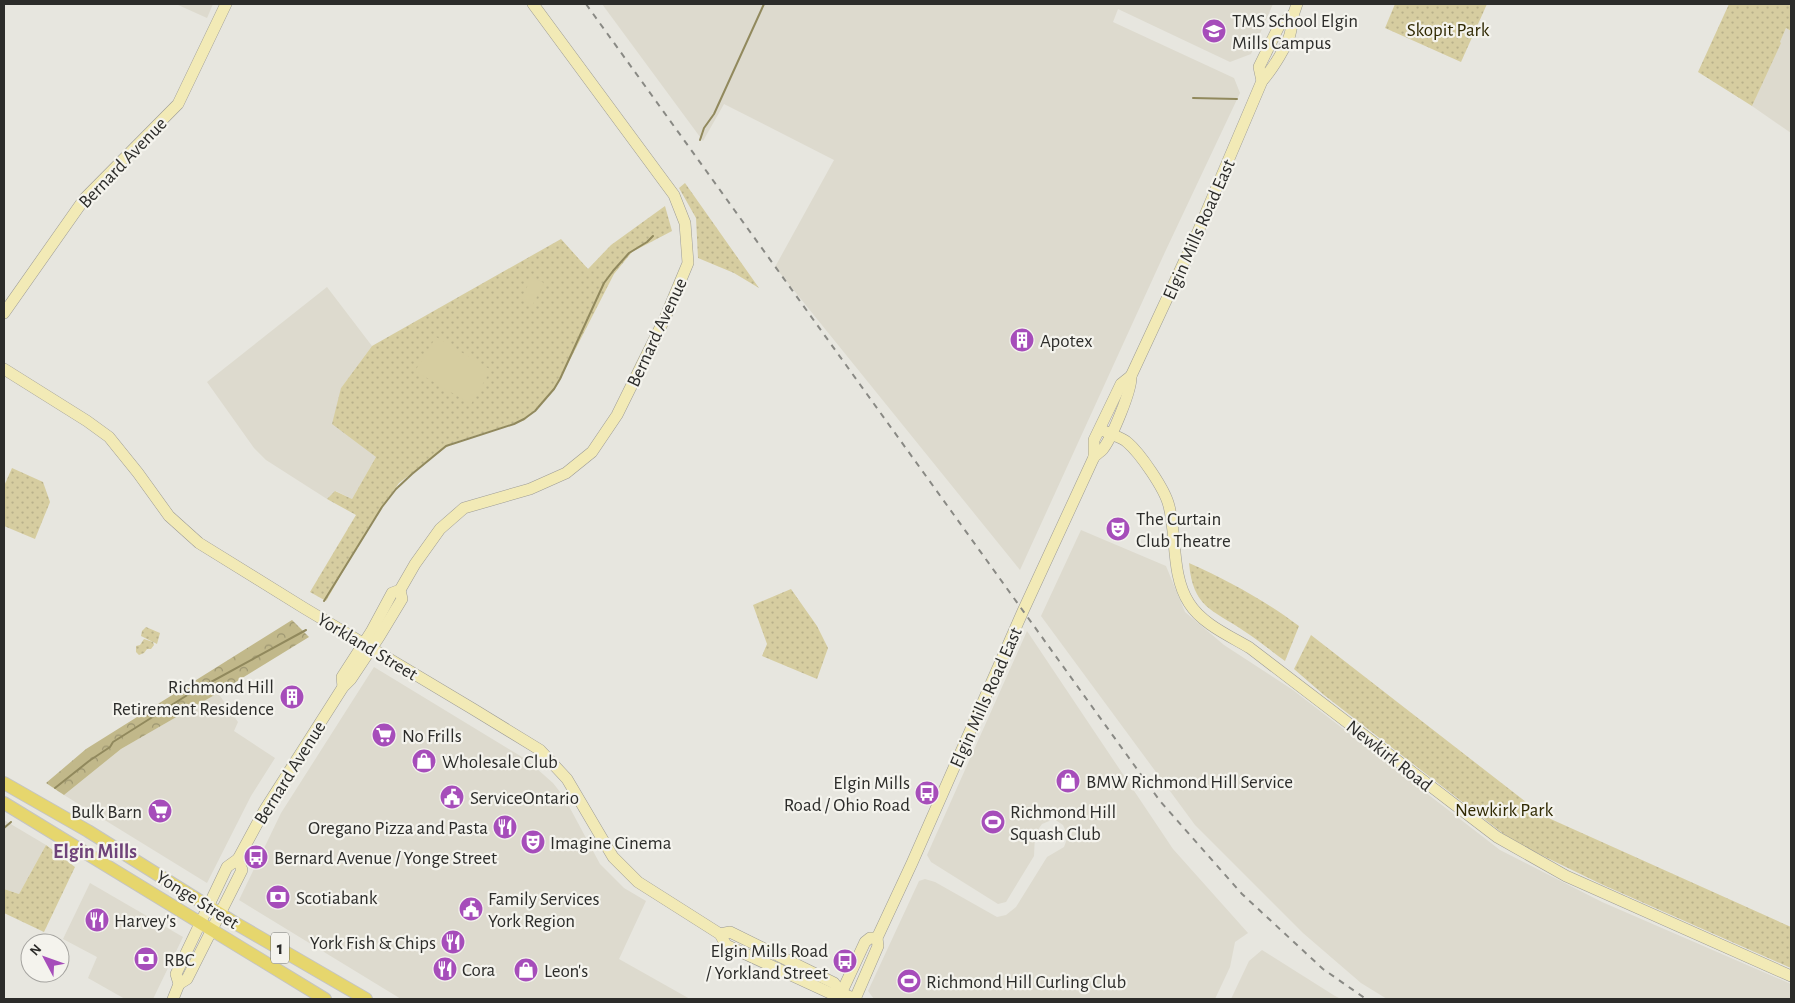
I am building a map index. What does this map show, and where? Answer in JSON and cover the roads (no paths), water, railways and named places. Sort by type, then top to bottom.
[{"type":"main road","name":"Yonge Street","points":[[4,783],[88,831],[220,913],[366,999]]},
{"type":"main road","name":"Yonge Street","points":[[4,803],[325,999]]},
{"type":"street","name":"Bernard Avenue","points":[[4,313],[85,198],[178,104],[226,4]]},
{"type":"street","name":"Bernard Avenue","points":[[238,859],[242,870],[187,979],[178,984],[176,974],[227,867],[238,859],[264,811],[343,686],[351,680],[367,646],[380,637],[402,599],[400,590],[440,528],[464,508],[530,490],[566,474],[592,452],[617,415],[665,318],[688,263],[685,223],[674,195],[533,4]]},
{"type":"street","name":"Elgin Mills Road East","points":[[856,999],[878,946],[877,938],[1023,610],[1094,457],[1103,448],[1105,432],[1121,384],[1131,376],[1197,234],[1262,81],[1272,71],[1291,32],[1292,16],[1297,4]]},
{"type":"street","name":"Yorkland Street","points":[[4,369],[109,437],[138,472],[170,516],[199,543],[540,750],[567,780],[613,857],[638,882],[720,934],[730,932],[834,983],[840,996],[856,999]]},
{"type":"street","name":"Newkirk Road","points":[[1105,432],[1126,441],[1150,470],[1169,504],[1179,578],[1189,603],[1197,613],[1213,626],[1250,648],[1497,837],[1566,876],[1791,976]]},
{"type":"street","name":"Elgin Mills Road East","points":[[840,996],[865,942],[870,938],[877,938]]},
{"type":"street","points":[[173,999],[178,984]]},
{"type":"waterway","points":[[700,140],[704,128],[714,114],[764,4]]},
{"type":"waterway","points":[[1193,98],[1237,99]]},
{"type":"waterway","points":[[324,601],[382,507],[396,489],[412,474],[446,446],[514,424],[535,411],[560,379],[604,283],[629,253],[653,236]]},
{"type":"waterway","points":[[55,788],[110,747],[113,742],[189,694],[306,630]]},
{"type":"waterway","points":[[4,828],[11,822]]},
{"type":"railway","points":[[586,4],[1160,801],[1242,894],[1323,969],[1366,999]]},
{"type":"place","name":"TMS School Elgin Mills Campus","points":[[1214,31]]},
{"type":"place","name":"Apotex","points":[[1022,340]]},
{"type":"place","name":"The Curtain Club Theatre","points":[[1118,529]]},
{"type":"place","name":"Richmond Hill Retirement Residence","points":[[292,697]]},
{"type":"place","name":"No Frills","points":[[384,735]]},
{"type":"place","name":"Wholesale Club","points":[[424,761]]},
{"type":"place","name":"BMW Richmond Hill Service","points":[[1068,781]]},
{"type":"place","name":"Elgin Mills Road / Ohio Road","points":[[927,793]]},
{"type":"place","name":"ServiceOntario","points":[[452,797]]},
{"type":"place","name":"Bulk Barn","points":[[160,811]]},
{"type":"place","name":"Richmond Hill Squash Club","points":[[993,822]]},
{"type":"place","name":"Oregano Pizza and Pasta","points":[[505,827]]},
{"type":"place","name":"Imagine Cinema","points":[[533,842]]},
{"type":"place","name":"Bernard Avenue / Yonge Street","points":[[256,857]]},
{"type":"place","name":"Scotiabank","points":[[278,897]]},
{"type":"place","name":"Family Services York Region","points":[[471,909]]},
{"type":"place","name":"Harvey's","points":[[97,920]]},
{"type":"place","name":"York Fish & Chips","points":[[453,942]]},
{"type":"place","name":"RBC","points":[[146,959]]},
{"type":"place","name":"Elgin Mills Road / Yorkland Street","points":[[845,961]]},
{"type":"place","name":"Cora","points":[[445,969]]},
{"type":"place","name":"Leon's","points":[[526,970]]},
{"type":"place","name":"Richmond Hill Curling Club","points":[[909,981]]},
{"type":"district","name":"Elgin Mills","points":[[95,851]]},
{"type":"park label","name":"Skopit Park","points":[[1448,29]]},
{"type":"park label","name":"Newkirk Park","points":[[1504,809]]}]
